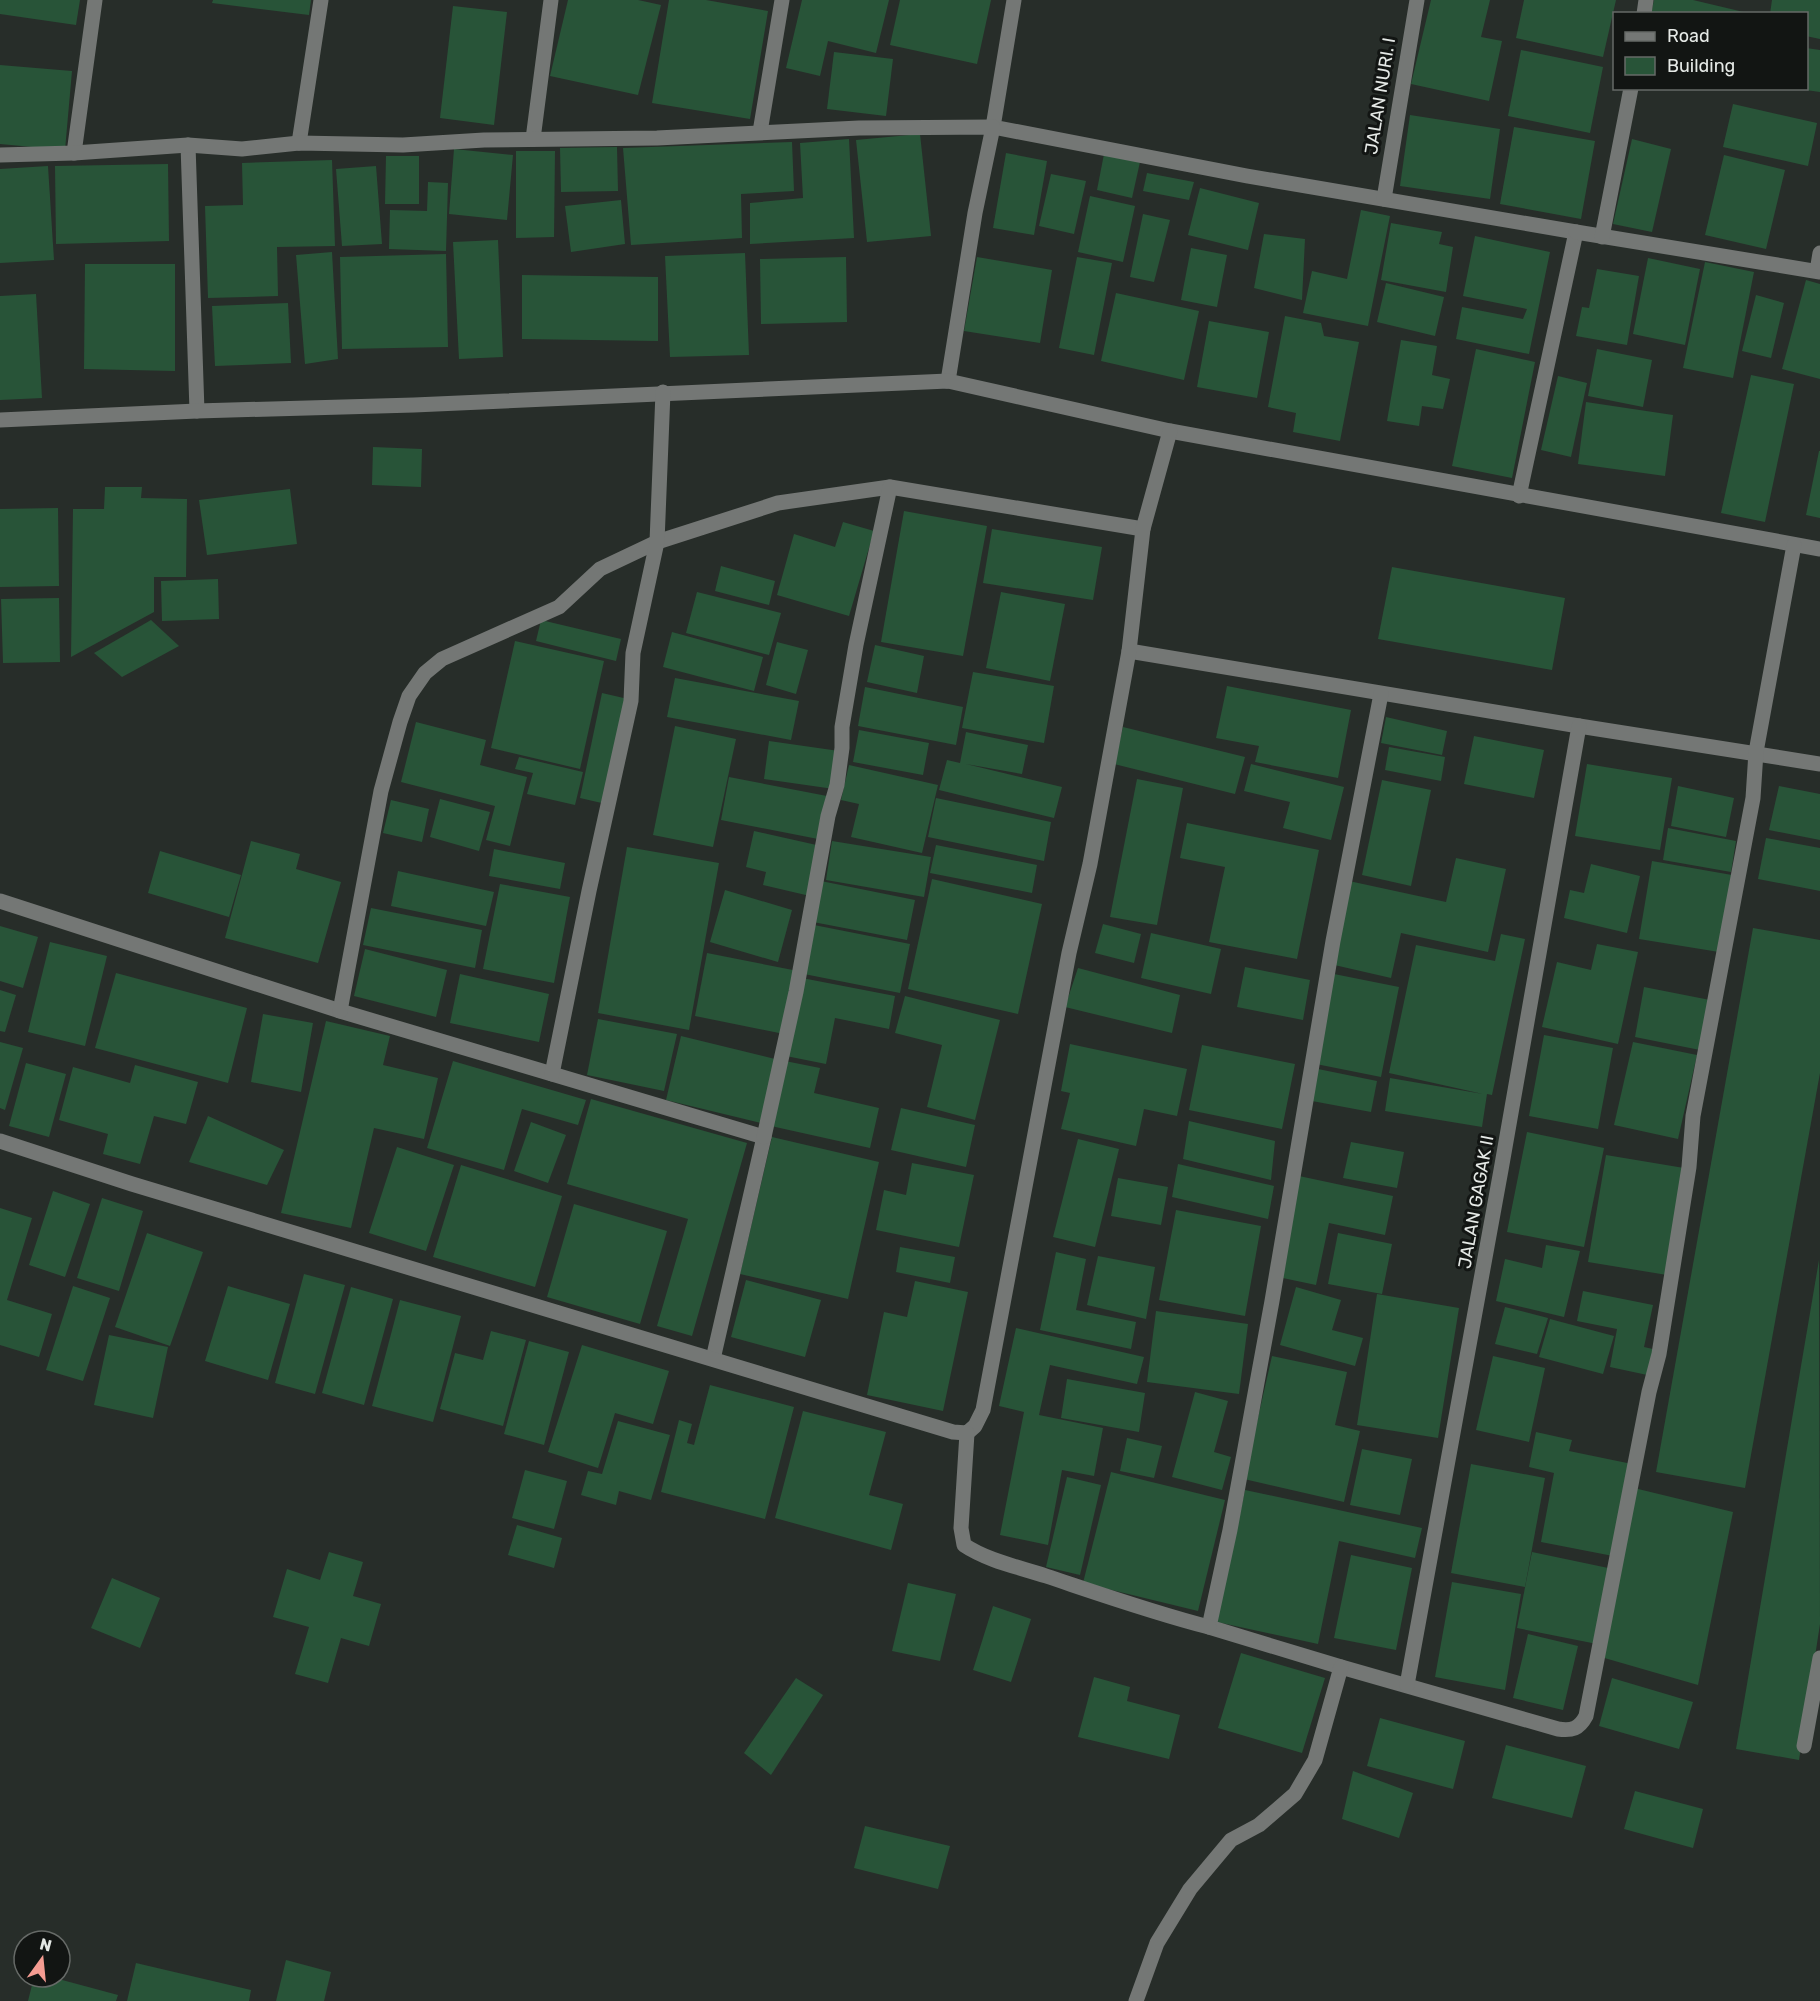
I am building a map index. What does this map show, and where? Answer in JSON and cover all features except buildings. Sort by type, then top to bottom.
[{"type":"street","points":[[74,153],[95,0]]},
{"type":"street","points":[[299,143],[321,0]]},
{"type":"street","points":[[533,140],[551,0]]},
{"type":"street","points":[[760,132],[782,0]]},
{"type":"street","points":[[948,381],[975,213],[993,127],[1014,0]]},
{"type":"street","name":"JALAN NURI. I","points":[[1384,199],[1417,0]]},
{"type":"street","points":[[1602,237],[1631,90]]},
{"type":"street","points":[[0,155],[74,153],[188,145],[242,149],[299,143],[403,145],[484,140],[657,138],[859,128],[993,127],[1235,174],[1602,237],[1819,271],[1820,253]]},
{"type":"street","points":[[188,145],[197,411]]},
{"type":"street","points":[[1519,496],[1576,232]]},
{"type":"street","points":[[0,420],[197,411],[414,405],[663,392],[948,381],[1170,431],[1820,549]]},
{"type":"street","points":[[552,1074],[631,701],[633,653],[657,542],[663,392]]},
{"type":"street","points":[[1170,431],[1143,529],[1129,651],[1090,864],[1064,975],[983,1410],[975,1426],[967,1433],[961,1528],[964,1545],[974,1552],[1169,1617],[1558,1729],[1575,1729],[1586,1716],[1649,1392],[1659,1354],[1689,1167],[1693,1116],[1753,798],[1756,752],[1794,545]]},
{"type":"street","points":[[340,1011],[381,791],[400,722],[410,696],[425,673],[442,659],[559,607],[600,569],[657,542],[778,503],[890,487],[1143,529]]},
{"type":"street","points":[[713,1359],[796,992],[828,816],[837,785],[842,748],[842,727],[854,656],[890,487]]},
{"type":"street","points":[[1129,651],[1820,764]]},
{"type":"street","points":[[1209,1627],[1230,1530],[1272,1301],[1333,941],[1381,694]]},
{"type":"street","name":"JALAN GAGAK II","points":[[1407,1685],[1579,726]]},
{"type":"street","points":[[0,901],[340,1011],[764,1137]]},
{"type":"street","points":[[0,1141],[143,1187],[953,1432],[967,1433]]},
{"type":"street","points":[[1804,1746],[1820,1658]]},
{"type":"street","points":[[1136,2001],[1157,1943],[1190,1889],[1231,1840],[1259,1825],[1295,1794],[1315,1760],[1341,1667]]}]
